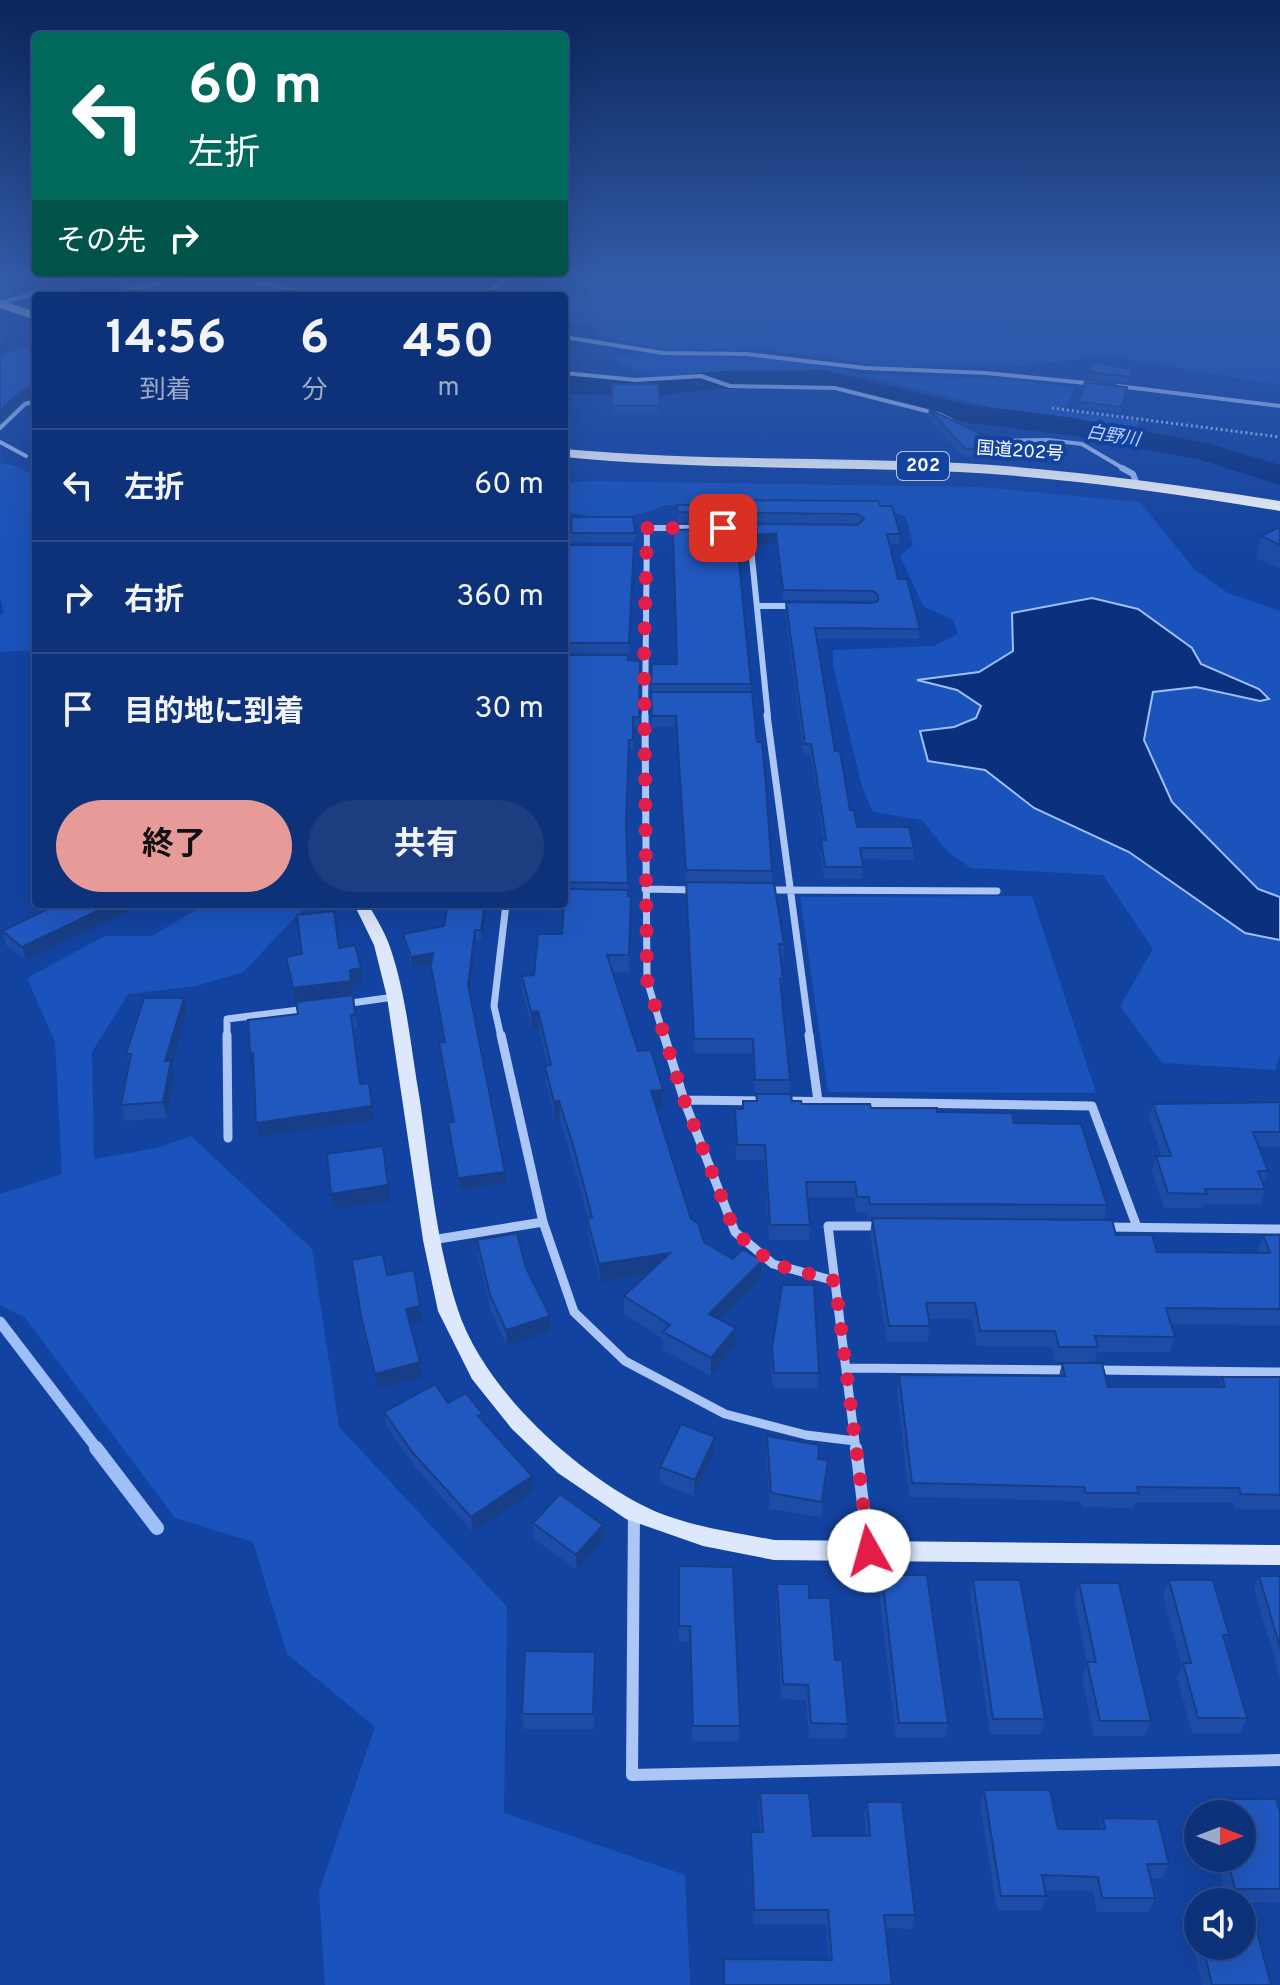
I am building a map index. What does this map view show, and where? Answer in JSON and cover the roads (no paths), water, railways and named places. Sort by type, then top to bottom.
[{"type":"highway","name":"国道202号","points":[[568,453],[681,462],[931,467],[1136,482],[1280,506]]},
{"type":"highway","name":"国道202号","points":[[568,462],[698,472],[1011,479],[1128,490],[1280,514]]},
{"type":"street","points":[[896,371],[1049,378],[1280,406]]},
{"type":"street","points":[[568,373],[636,380],[701,376],[730,386],[835,388],[939,414],[952,421]]},
{"type":"street","points":[[0,428],[25,404],[32,402]]},
{"type":"street","points":[[990,441],[1048,440],[1082,444],[1133,474],[1136,482]]},
{"type":"street","points":[[0,442],[26,456]]},
{"type":"street","points":[[764,529],[647,528],[647,980],[684,1100],[735,1232],[773,1264],[835,1281]]},
{"type":"street","points":[[749,528],[765,697],[818,1101]]},
{"type":"street","points":[[632,548],[646,548]]},
{"type":"street","points":[[757,606],[800,606]]},
{"type":"street","points":[[645,697],[660,697]]},
{"type":"street","points":[[750,697],[765,697]]},
{"type":"street","points":[[645,889],[703,890]]},
{"type":"street","points":[[762,890],[997,891]]},
{"type":"street","points":[[632,900],[645,900]]},
{"type":"street","points":[[363,908],[382,945],[395,997],[432,1240],[448,1311],[479,1373],[519,1423],[566,1467],[634,1512],[703,1536],[774,1550],[1280,1555]]},
{"type":"street","points":[[506,908],[494,1006],[543,1222],[574,1312],[625,1361],[725,1414],[806,1435],[855,1441]]},
{"type":"street","points":[[334,1005],[395,997]]},
{"type":"street","points":[[228,1138],[227,1019],[319,1007]]},
{"type":"street","points":[[684,1100],[1092,1106],[1137,1227]]},
{"type":"street","points":[[432,1240],[543,1222]]},
{"type":"street","points":[[869,1551],[828,1226],[890,1226]]},
{"type":"street","points":[[1090,1227],[1280,1229]]},
{"type":"street","points":[[847,1368],[1280,1372]]},
{"type":"street","points":[[634,1512],[632,1775],[1280,1760]]},
{"type":"waterway","name":"白野川","points":[[568,385],[651,387],[721,380],[823,379],[969,414],[1074,427],[1207,452],[1280,475]]},
{"type":"waterway","points":[[0,1322],[98,1450]]},
{"type":"waterway","points":[[96,1448],[157,1528]]}]
